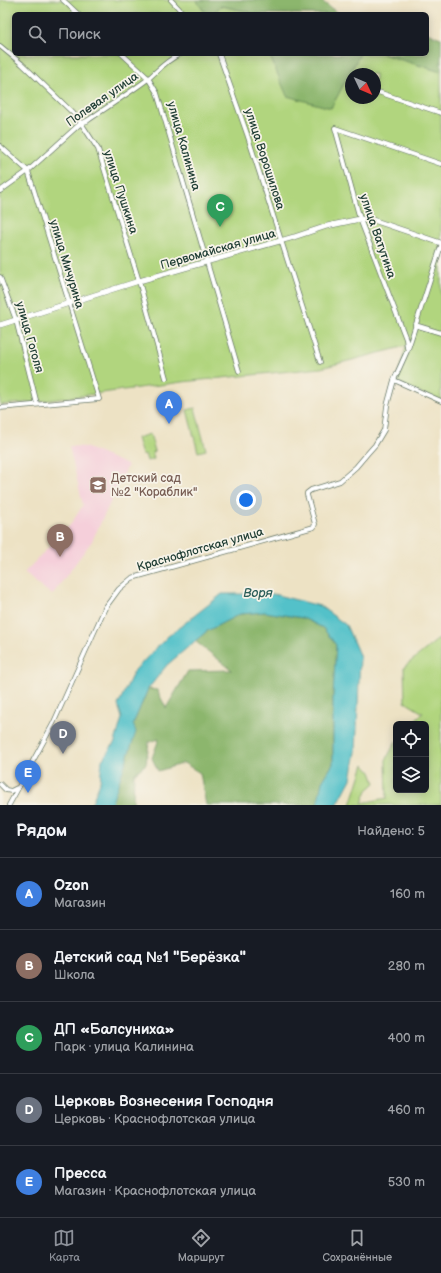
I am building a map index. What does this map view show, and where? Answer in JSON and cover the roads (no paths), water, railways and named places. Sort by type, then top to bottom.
[{"type":"street","points":[[63,0],[76,12]]},
{"type":"street","points":[[171,0],[182,12]]},
{"type":"street","name":"улица Пушкина","points":[[0,46],[12,56]]},
{"type":"street","name":"улица Пушкина","points":[[12,56],[73,113],[98,149],[139,281],[166,378]]},
{"type":"street","name":"улица Калинина","points":[[124,56],[148,78],[158,93],[239,371]]},
{"type":"street","name":"Полевая улица","points":[[0,191],[28,171],[81,123],[86,122],[148,78],[166,62],[176,56]]},
{"type":"street","name":"улица Ворошилова","points":[[220,56],[247,134],[320,362]]},
{"type":"street","points":[[381,93],[441,113]]},
{"type":"street","name":"улица Ватутина","points":[[408,349],[406,339],[360,218],[335,128],[441,164]]},
{"type":"street","points":[[0,146],[28,171]]},
{"type":"street","name":"улица Мичурина","points":[[28,171],[99,399],[37,404]]},
{"type":"street","name":"Первомайская улица","points":[[0,325],[139,281],[207,263],[327,226],[360,218],[373,220],[441,244]]},
{"type":"street","points":[[441,244],[408,349],[394,380],[441,401]]},
{"type":"street","name":"улица Гоголя","points":[[0,277],[16,320],[37,404]]},
{"type":"street","points":[[415,325],[441,333]]},
{"type":"street","name":"Краснофлотская улица","points":[[9,805],[53,724],[105,608],[119,589],[132,578],[314,527],[315,524],[307,493],[311,490],[340,481],[356,467],[375,445],[384,430],[387,406],[394,380]]},
{"type":"street","points":[[0,408],[37,404]]},
{"type":"street","points":[[0,784],[6,790],[11,791],[19,787]]},
{"type":"water","points":[[222,594],[273,594],[320,606],[346,625],[360,657],[356,752],[351,779],[337,805],[317,805],[322,782],[333,764],[333,696],[336,645],[323,628],[303,618],[265,612],[240,614],[207,631],[167,665],[148,689],[133,724],[136,732],[111,805],[91,805],[100,782],[102,760],[115,742],[122,718],[118,705],[134,671],[167,637]]},
{"type":"place","name":"ДП «Балсуниха»","points":[[220,227]]},
{"type":"place","name":"Ozon","points":[[169,424]]},
{"type":"place","name":"Детский сад №2 \"Кораблик\"","points":[[98,485]]},
{"type":"place","name":"Детский сад №1 \"Берёзка\"","points":[[60,557]]},
{"type":"place","name":"Церковь Вознесения Господня","points":[[63,754]]},
{"type":"place","name":"Пресса","points":[[28,793]]},
{"type":"water label","name":"Воря","points":[[258,592]]}]
